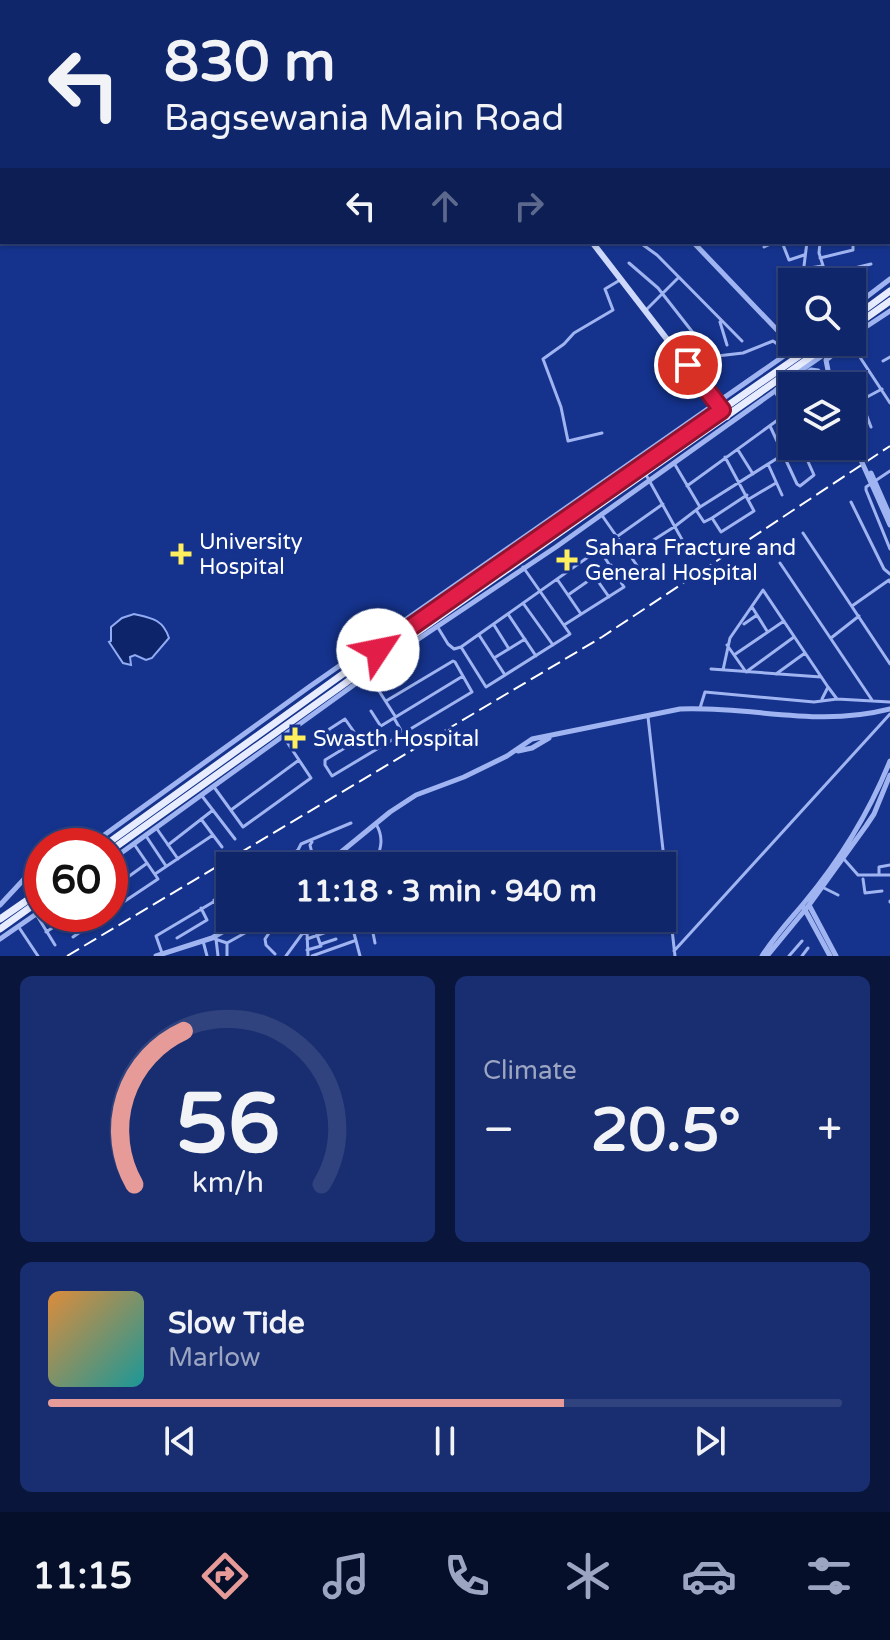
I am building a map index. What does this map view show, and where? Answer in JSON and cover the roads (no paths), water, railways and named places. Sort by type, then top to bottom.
[{"type":"main road","points":[[594,244],[723,415]]},
{"type":"main road","points":[[866,309],[890,291]]},
{"type":"main road","points":[[866,318],[890,301]]},
{"type":"main road","points":[[128,840],[154,825],[363,665],[647,477],[789,356]]},
{"type":"main road","points":[[798,372],[816,356]]},
{"type":"main road","points":[[128,829],[723,415],[778,384]]},
{"type":"main road","points":[[0,919],[24,902]]},
{"type":"main road","points":[[0,929],[24,912]]},
{"type":"street","points":[[642,244],[657,255],[742,341]]},
{"type":"street","points":[[695,244],[778,329]]},
{"type":"street","points":[[764,247],[771,244]]},
{"type":"street","points":[[783,244],[789,260],[805,254]]},
{"type":"street","points":[[804,268],[807,244]]},
{"type":"street","points":[[820,244],[820,258],[827,275],[871,264]]},
{"type":"street","points":[[820,258],[853,250],[853,244]]},
{"type":"street","points":[[629,263],[663,293],[694,334]]},
{"type":"street","points":[[810,268],[822,266]]},
{"type":"street","points":[[646,310],[679,277]]},
{"type":"street","points":[[602,433],[568,441],[561,407],[543,359],[574,333],[613,310],[605,289],[621,279]]},
{"type":"street","points":[[866,297],[890,279]]},
{"type":"street","points":[[866,327],[890,311]]},
{"type":"street","points":[[719,318],[727,345]]},
{"type":"street","points":[[688,365],[700,358],[743,353],[773,341],[778,344]]},
{"type":"street","points":[[116,828],[363,665],[386,662],[601,514],[647,477],[674,463],[789,356]]},
{"type":"street","points":[[799,372],[822,356]]},
{"type":"street","points":[[860,356],[890,403]]},
{"type":"street","points":[[883,361],[890,357]]},
{"type":"street","points":[[723,415],[778,388]]},
{"type":"street","points":[[866,397],[882,389]]},
{"type":"street","points":[[775,391],[778,397]]},
{"type":"street","points":[[866,416],[871,427]]},
{"type":"street","points":[[687,486],[778,420]]},
{"type":"street","points":[[770,426],[778,442]]},
{"type":"street","points":[[738,449],[753,474]]},
{"type":"street","points":[[712,518],[721,532],[725,532],[754,511],[725,457]]},
{"type":"street","points":[[630,555],[778,458]]},
{"type":"street","points":[[787,460],[797,484],[803,484],[814,475],[807,460]]},
{"type":"street","points":[[861,460],[890,525]]},
{"type":"street","points":[[865,460],[890,516]]},
{"type":"street","points":[[674,463],[704,522],[776,483]]},
{"type":"street","points":[[768,464],[782,495]]},
{"type":"street","points":[[890,471],[866,487],[866,493],[890,549]]},
{"type":"street","points":[[647,477],[685,545]]},
{"type":"street","points":[[851,502],[884,569],[890,574]]},
{"type":"street","points":[[437,626],[448,644],[454,649],[461,647],[663,504]]},
{"type":"street","points":[[601,514],[645,577]]},
{"type":"street","points":[[803,533],[890,664]]},
{"type":"street","points":[[564,625],[624,584],[599,548]]},
{"type":"street","points":[[780,563],[872,700]]},
{"type":"street","points":[[568,595],[611,565]]},
{"type":"street","points":[[461,647],[486,687],[570,634],[523,567]]},
{"type":"street","points":[[594,576],[609,597]]},
{"type":"street","points":[[557,579],[581,614]]},
{"type":"street","points":[[852,606],[874,589],[890,582]]},
{"type":"street","points":[[723,670],[727,645],[763,590],[837,699]]},
{"type":"street","points":[[523,603],[553,645]]},
{"type":"street","points":[[752,607],[768,632]]},
{"type":"street","points":[[508,614],[536,656]]},
{"type":"street","points":[[741,626],[757,615]]},
{"type":"street","points":[[831,638],[859,616]]},
{"type":"street","points":[[734,655],[784,621]]},
{"type":"street","points":[[493,625],[509,649]]},
{"type":"street","points":[[479,634],[505,675]]},
{"type":"street","points":[[746,672],[795,636]]},
{"type":"street","points":[[494,658],[525,639]]},
{"type":"street","points":[[727,645],[746,672]]},
{"type":"street","points":[[776,674],[806,653]]},
{"type":"street","points":[[386,701],[453,661],[463,676],[472,693],[332,776],[324,762],[463,676]]},
{"type":"street","points":[[386,662],[399,680]]},
{"type":"street","points":[[363,665],[403,734]]},
{"type":"street","points":[[128,848],[154,825],[202,796],[283,736],[363,665]]},
{"type":"street","points":[[711,669],[821,677]]},
{"type":"street","points":[[822,700],[828,687]]},
{"type":"street","points":[[700,708],[705,692],[890,702]]},
{"type":"street","points":[[341,852],[416,795],[464,777],[532,739],[648,714],[700,708],[843,718],[890,712]]},
{"type":"street","points":[[371,711],[381,726]]},
{"type":"street","points":[[674,954],[890,712]]},
{"type":"street","points":[[648,714],[674,954]]},
{"type":"street","points":[[340,751],[328,730],[345,719],[359,739]]},
{"type":"street","points":[[214,787],[243,827],[311,778],[283,736]]},
{"type":"street","points":[[231,810],[300,759]]},
{"type":"street","points":[[806,905],[858,829],[890,761]]},
{"type":"street","points":[[764,956],[821,887],[874,814],[890,775]]},
{"type":"street","points":[[202,796],[235,839]]},
{"type":"street","points":[[168,845],[213,810]]},
{"type":"street","points":[[201,819],[222,847]]},
{"type":"street","points":[[295,852],[301,844],[351,823]]},
{"type":"street","points":[[154,825],[178,859]]},
{"type":"street","points":[[373,826],[381,832],[379,852]]},
{"type":"street","points":[[155,874],[213,835]]},
{"type":"street","points":[[145,836],[166,866]]},
{"type":"street","points":[[310,852],[312,841]]},
{"type":"street","points":[[128,899],[158,879],[134,844]]},
{"type":"street","points":[[842,857],[855,874],[863,877],[890,875]]},
{"type":"street","points":[[128,877],[147,863]]},
{"type":"street","points":[[879,875],[880,866],[890,865]]},
{"type":"street","points":[[863,877],[865,893],[882,891]]},
{"type":"street","points":[[0,905],[24,879]]},
{"type":"street","points":[[821,887],[838,895]]},
{"type":"street","points":[[216,904],[214,900],[156,936],[161,955],[223,932]]},
{"type":"street","points":[[806,905],[833,956]]},
{"type":"street","points":[[177,938],[207,920],[201,908]]},
{"type":"street","points":[[0,939],[24,922]]},
{"type":"street","points":[[227,943],[263,923],[269,933],[265,939],[266,945],[275,954]]},
{"type":"street","points":[[17,926],[38,956]]},
{"type":"street","points":[[46,932],[55,945]]},
{"type":"street","points":[[73,937],[80,932]]},
{"type":"street","points":[[286,956],[302,934],[307,932],[310,956],[354,941]]},
{"type":"street","points":[[316,932],[321,944]]},
{"type":"street","points":[[307,939],[326,932]]},
{"type":"street","points":[[352,932],[360,956]]},
{"type":"street","points":[[373,932],[375,943]]},
{"type":"street","points":[[214,938],[227,943]]},
{"type":"street","points":[[214,938],[218,956]]},
{"type":"street","points":[[307,950],[336,939]]},
{"type":"street","points":[[203,941],[207,956]]},
{"type":"street","points":[[789,956],[802,941]]},
{"type":"street","points":[[227,943],[227,956]]},
{"type":"street","points":[[802,956],[808,948]]},
{"type":"railway","points":[[67,956],[602,637],[890,446]]},
{"type":"place","name":"University Hospital","points":[[181,554]]},
{"type":"place","name":"Sahara Fracture and General Hospital","points":[[567,560]]},
{"type":"place","name":"Swasth Hospital","points":[[295,738]]}]
